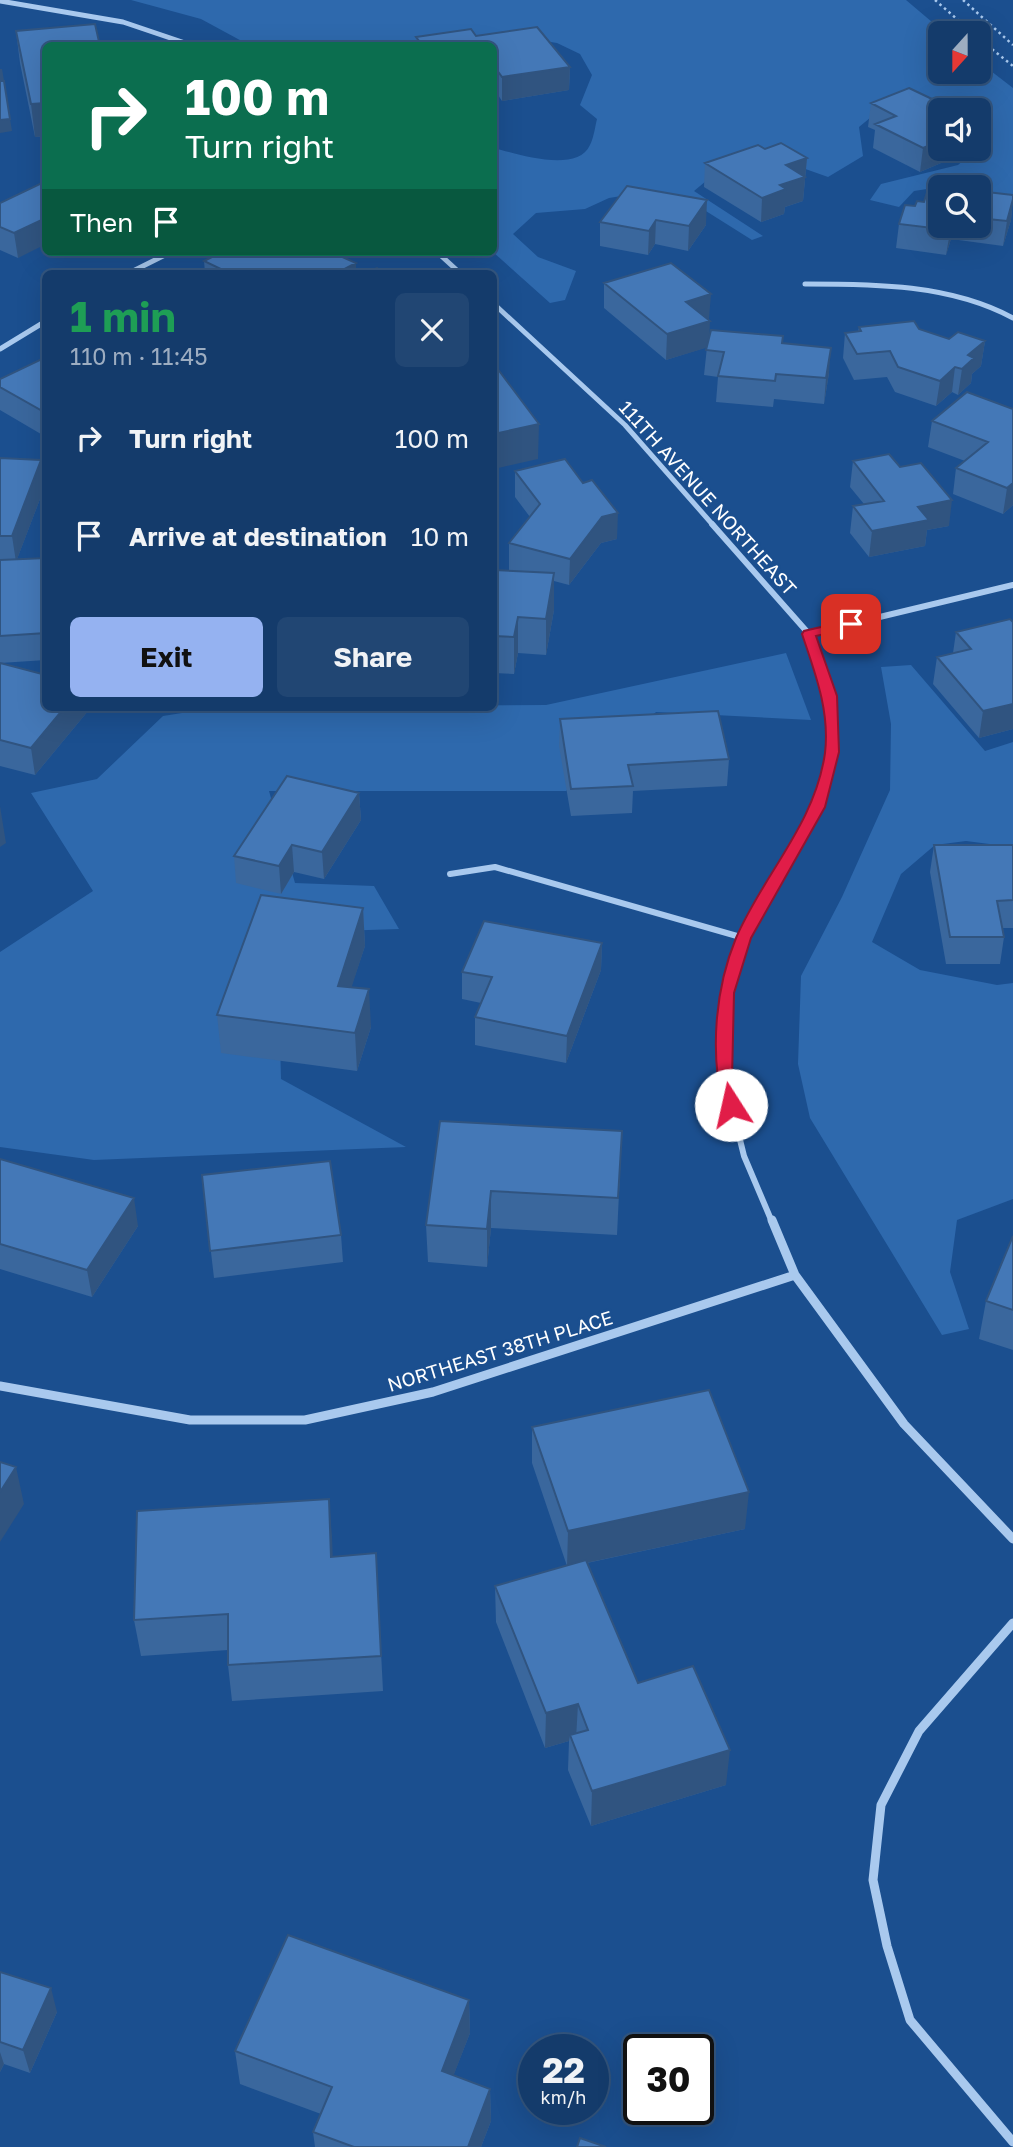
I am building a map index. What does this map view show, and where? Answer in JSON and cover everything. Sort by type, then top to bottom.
[{"type":"street","points":[[0,1],[119,19],[165,32],[186,42]]},
{"type":"street","points":[[135,270],[163,256]]},
{"type":"street","points":[[441,256],[457,270]]},
{"type":"street","points":[[806,284],[865,284],[918,289],[963,298],[1013,318]]},
{"type":"street","name":"111TH AVENUE NORTHEAST","points":[[497,307],[625,425],[808,634],[830,696],[832,752],[818,807],[744,938],[726,993],[724,1079],[744,1156],[795,1275],[904,1424],[1013,1539]]},
{"type":"street","points":[[0,349],[42,323]]},
{"type":"street","points":[[808,634],[1013,585]]},
{"type":"street","points":[[450,874],[495,867],[744,938]]},
{"type":"street","name":"NORTHEAST 38TH PLACE","points":[[0,1386],[190,1420],[305,1420],[433,1392],[795,1275]]},
{"type":"street","points":[[1013,1623],[919,1731],[881,1805],[873,1880],[887,1946],[910,2020],[1013,2142]]},
{"type":"path","points":[[935,0],[959,21]]},
{"type":"path","points":[[963,0],[1013,45]]},
{"type":"path","points":[[991,48],[1013,66]]},
{"type":"shaded area","points":[[131,0],[906,0],[931,21],[928,21],[928,84],[991,84],[991,71],[1013,88],[1013,198],[991,193],[991,175],[928,175],[928,189],[914,191],[899,207],[870,200],[881,184],[958,165],[963,161],[991,161],[991,98],[928,98],[928,111],[876,113],[859,127],[863,156],[828,177],[780,160],[706,181],[694,191],[763,236],[752,240],[682,196],[652,191],[609,198],[585,209],[536,213],[513,234],[538,257],[576,271],[565,300],[550,303],[497,256],[497,149],[546,160],[573,159],[583,154],[590,145],[597,119],[580,105],[592,75],[580,54],[557,43],[520,37],[474,42],[243,42],[201,19]]},
{"type":"shaded area","points":[[786,653],[811,720],[656,712],[566,791],[269,791],[295,883],[374,886],[399,929],[277,933],[281,1079],[406,1147],[94,1160],[0,1147],[0,952],[93,891],[31,793],[97,779],[163,716],[195,711],[497,711],[497,705],[546,705]]},
{"type":"shaded area","points":[[911,665],[985,751],[1013,742],[1013,847],[966,841],[935,845],[901,874],[872,942],[920,970],[997,985],[1013,983],[1013,1199],[957,1220],[950,1272],[969,1329],[942,1335],[810,1118],[798,1064],[801,976],[842,897],[890,790],[891,724],[881,667]]},
{"type":"building","points":[[95,24],[99,42],[42,42],[42,103],[31,104],[16,31]]},
{"type":"building","points":[[537,27],[570,67],[502,77],[497,70],[497,42],[420,42],[416,37],[471,29],[476,36]]},
{"type":"building","points":[[0,81],[4,81],[10,119],[0,120]]},
{"type":"building","points":[[909,88],[930,98],[928,146],[923,148],[875,124],[896,116],[871,103]]},
{"type":"building","points":[[781,143],[807,158],[786,165],[805,177],[780,185],[786,189],[762,198],[705,163],[758,145],[765,149]]},
{"type":"building","points":[[42,183],[42,220],[14,233],[0,227],[0,203]]},
{"type":"building","points":[[627,186],[707,200],[689,226],[656,220],[649,231],[600,222]]},
{"type":"building","points":[[928,189],[928,227],[899,224],[905,205],[915,206],[917,201],[924,202]]},
{"type":"building","points":[[991,192],[1013,195],[1007,221],[991,219]]},
{"type":"building","points":[[214,256],[340,256],[356,263],[343,270],[223,270],[204,261]]},
{"type":"building","points":[[671,263],[711,294],[686,302],[710,321],[667,334],[604,283]]},
{"type":"building","points":[[914,321],[919,329],[949,339],[958,332],[985,341],[968,355],[974,358],[962,369],[955,367],[940,381],[898,367],[890,351],[857,354],[845,333],[861,331],[859,327]]},
{"type":"building","points":[[711,330],[783,336],[782,343],[831,348],[826,378],[776,374],[775,381],[718,376],[724,352],[706,350]]},
{"type":"building","points":[[42,359],[42,411],[0,387],[0,379]]},
{"type":"building","points":[[497,368],[539,424],[497,433]]},
{"type":"building","points":[[967,392],[1013,409],[1013,483],[1007,488],[956,468],[988,442],[932,421]]},
{"type":"building","points":[[889,454],[900,467],[921,463],[952,500],[918,507],[929,520],[872,531],[853,506],[884,501],[853,461]]},
{"type":"building","points":[[0,458],[41,460],[12,536],[0,536]]},
{"type":"building","points":[[565,459],[583,483],[592,480],[618,513],[602,517],[570,559],[509,543],[540,504],[515,471]]},
{"type":"building","points":[[42,558],[42,633],[0,636],[0,560]]},
{"type":"building","points":[[497,570],[554,573],[546,619],[518,617],[514,637],[497,636]]},
{"type":"building","points":[[1010,619],[1013,622],[1013,704],[983,711],[937,657],[971,649],[956,632]]},
{"type":"building","points":[[0,663],[42,674],[42,711],[62,711],[31,748],[0,740]]},
{"type":"building","points":[[718,711],[729,759],[628,765],[633,786],[571,789],[560,719]]},
{"type":"building","points":[[287,776],[359,793],[322,852],[292,845],[279,866],[234,856]]},
{"type":"building","points":[[934,845],[1013,845],[1013,900],[997,901],[1004,937],[950,937]]},
{"type":"building","points":[[261,895],[363,908],[338,986],[369,989],[355,1033],[217,1015]]},
{"type":"building","points":[[484,921],[602,943],[567,1036],[475,1017],[492,977],[462,972]]},
{"type":"building","points":[[440,1121],[622,1131],[618,1198],[491,1191],[487,1229],[426,1225]]},
{"type":"building","points":[[0,1159],[134,1198],[87,1270],[0,1244]]},
{"type":"building","points":[[330,1161],[341,1235],[210,1251],[202,1175]]},
{"type":"building","points":[[1013,1236],[1013,1310],[986,1301]]},
{"type":"building","points":[[709,1390],[749,1492],[568,1531],[532,1427]]},
{"type":"building","points":[[0,1462],[16,1467],[0,1492]]},
{"type":"building","points":[[329,1499],[331,1557],[376,1553],[381,1656],[228,1665],[228,1614],[134,1620],[137,1511]]},
{"type":"building","points":[[586,1560],[638,1683],[693,1666],[730,1750],[592,1791],[570,1735],[588,1730],[578,1704],[546,1713],[495,1586]]},
{"type":"building","points":[[288,1935],[469,2000],[442,2071],[490,2089],[468,2147],[354,2147],[313,2132],[332,2087],[235,2051]]},
{"type":"building","points":[[0,1972],[51,1988],[23,2050],[0,2042]]},
{"type":"building","points":[[580,2138],[606,2147],[577,2147]]},
{"type":"route","points":[[731,1105],[724,1079],[726,993],[744,938],[818,807],[832,752],[830,696],[808,634],[851,624]]}]
